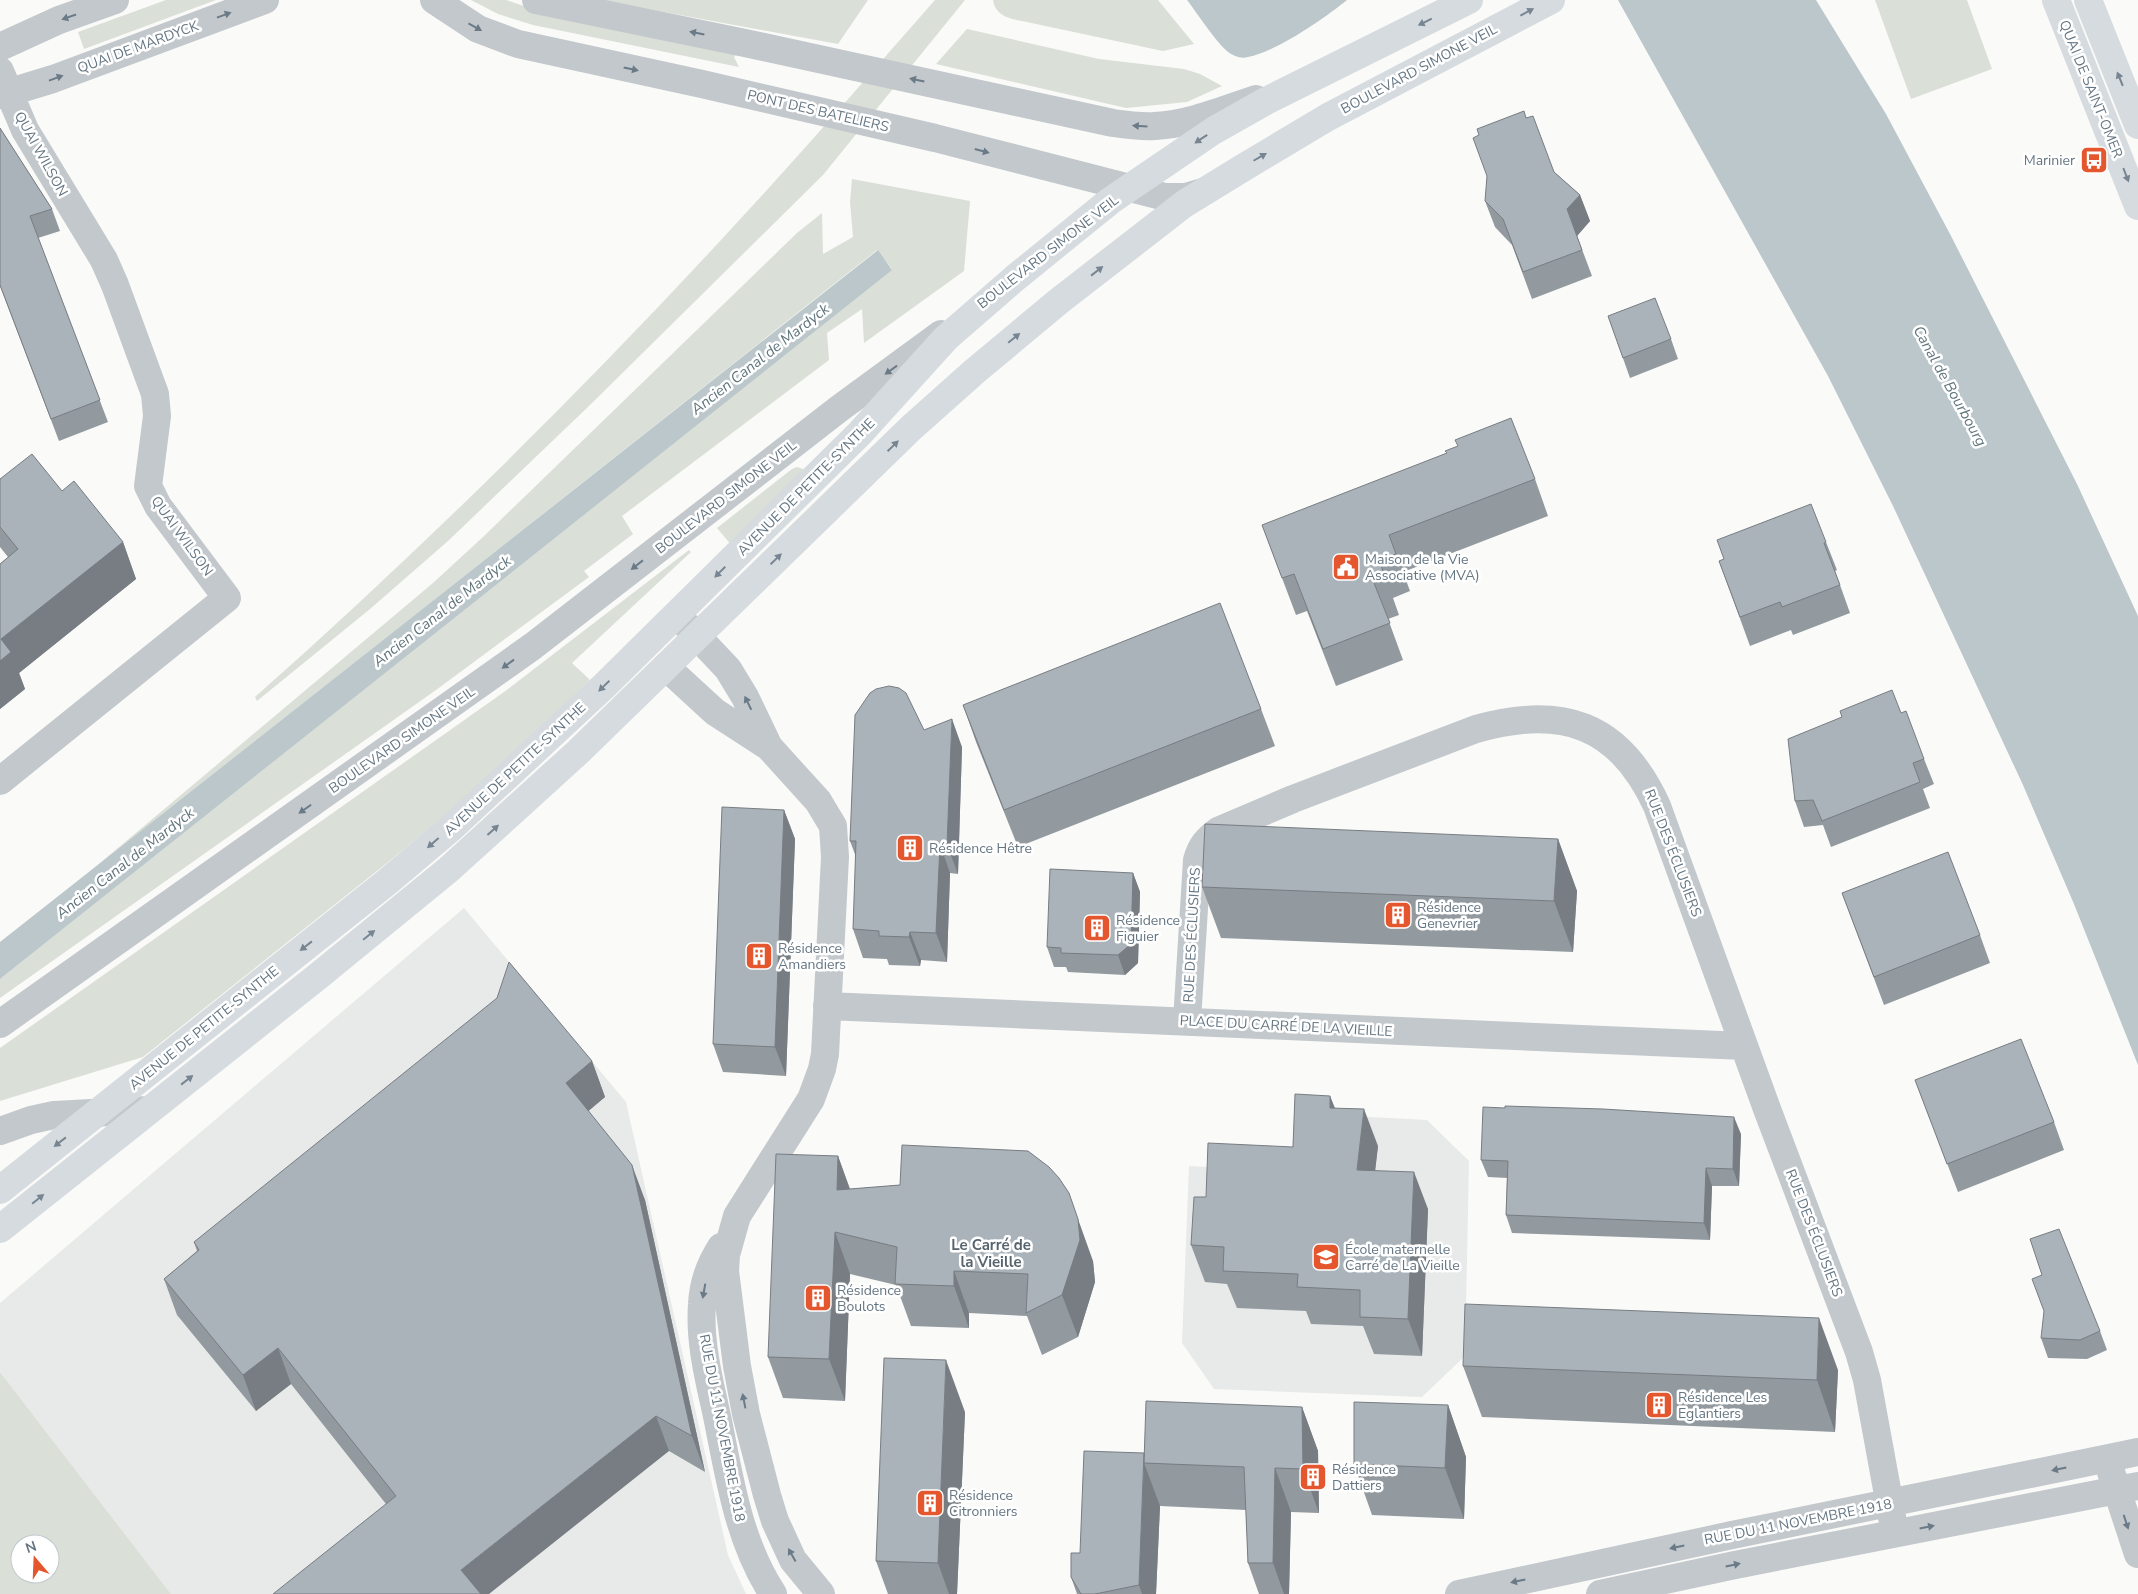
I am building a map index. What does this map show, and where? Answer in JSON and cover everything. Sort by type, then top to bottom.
[{"type":"main road","name":"BOULEVARD SIMONE VEIL","points":[[987,301],[1128,188],[1213,131],[1304,82],[1469,0]]},
{"type":"main road","name":"BOULEVARD SIMONE VEIL","points":[[666,666],[912,428],[975,371],[1059,301],[1152,228],[1203,192],[1328,117],[1551,0]]},
{"type":"main road","name":"QUAI DE SAINT-OMER","points":[[2056,0],[2138,206]]},
{"type":"main road","points":[[2094,3],[2138,125]]},
{"type":"main road","name":"AVENUE DE PETITE-SYNTHE","points":[[0,1190],[387,882],[439,838],[545,742],[677,614],[860,433],[946,338],[987,301]]},
{"type":"main road","name":"AVENUE DE PETITE-SYNTHE","points":[[0,1229],[448,870],[554,775],[666,666]]},
{"type":"street","points":[[0,47],[59,20],[115,0]]},
{"type":"street","name":"QUAI DE MARDYCK","points":[[3,86],[53,79],[265,0]]},
{"type":"street","name":"PONT DES BATELIERS","points":[[434,0],[478,29],[500,38],[551,52],[702,84],[935,138],[1165,197],[1186,197],[1203,192]]},
{"type":"street","points":[[536,0],[965,90],[1092,120],[1154,126],[1181,123],[1304,82]]},
{"type":"street","points":[[2068,31],[2094,3]]},
{"type":"street","name":"QUAI WILSON","points":[[0,781],[227,598],[150,493],[148,479],[158,410],[155,394],[104,260],[25,130],[3,86]]},
{"type":"street","name":"BOULEVARD SIMONE VEIL","points":[[0,1024],[519,657],[840,408],[987,301]]},
{"type":"street","name":"RUE DU 11 NOVEMBRE 1918","points":[[677,614],[737,682],[769,747]]},
{"type":"street","name":"RUE DU 11 NOVEMBRE 1918","points":[[666,666],[715,712],[769,747],[818,800],[833,826],[836,857],[825,1054],[817,1085],[811,1099],[737,1216],[731,1232],[725,1271],[737,1366],[759,1469],[775,1521],[784,1542],[794,1560],[821,1594]]},
{"type":"street","name":"RUE DES ÉCLUSIERS","points":[[1187,1022],[1197,860],[1200,849],[1208,839],[1233,824],[1293,799],[1476,729],[1512,720],[1538,718],[1559,720],[1579,726],[1607,740],[1632,763],[1647,784],[1660,812],[1744,1046],[1859,1352],[1867,1380],[1895,1533]]},
{"type":"street","name":"PLACE DU CARRÉ DE LA VIEILLE","points":[[827,1006],[1744,1046]]},
{"type":"street","points":[[0,1131],[43,1116],[149,1110]]},
{"type":"street","name":"RUE DU 11 NOVEMBRE 1918","points":[[731,1232],[715,1256],[708,1271],[702,1303],[703,1340],[740,1520],[754,1561],[773,1594]]},
{"type":"street","name":"RUE DU 11 NOVEMBRE 1918","points":[[1459,1594],[1732,1535],[2138,1452]]},
{"type":"street","points":[[2107,1459],[2127,1488],[2138,1554]]},
{"type":"street","points":[[1600,1594],[1895,1533],[2127,1488]]},
{"type":"shaded area","points":[[166,0],[216,0],[84,49],[78,32]]},
{"type":"shaded area","points":[[471,0],[506,0],[542,12],[736,54],[734,57],[739,67],[533,25],[498,14]]},
{"type":"shaded area","points":[[599,0],[868,0],[838,44]]},
{"type":"shaded area","points":[[935,0],[965,0],[823,175],[591,404],[448,541],[370,609],[257,701],[255,697],[440,526],[618,349],[810,143]]},
{"type":"shaded area","points":[[993,0],[1158,0],[1194,44],[1163,51],[1017,20],[1000,13]]},
{"type":"shaded area","points":[[1875,0],[1967,0],[1992,69],[1911,99]]},
{"type":"shaded area","points":[[967,29],[1099,59],[1184,69],[1200,74],[1222,86],[1187,102],[1126,108],[936,64]]},
{"type":"shaded area","points":[[852,179],[970,201],[964,271],[864,343],[862,309],[827,333],[829,360],[622,516],[633,534],[584,571],[589,577],[436,690],[0,998],[0,979],[892,269],[877,250],[87,874],[433,583],[797,233],[822,213],[823,254],[853,237],[850,202]]},
{"type":"shaded area","points":[[797,467],[803,469],[804,474],[733,547],[717,528]]},
{"type":"shaded area","points":[[689,550],[691,552],[572,663],[590,680],[470,795],[387,863],[143,1057],[0,1101],[0,1048],[504,692]]},
{"type":"shaded area","points":[[464,908],[626,1102],[728,1555],[746,1594],[171,1594],[0,1372],[0,1303]]},
{"type":"shaded area","name":"École maternelle Carré de La Vieille","points":[[1294,1113],[1427,1120],[1469,1161],[1465,1356],[1422,1397],[1214,1389],[1182,1343],[1189,1166],[1291,1171]]},
{"type":"shaded area","points":[[0,1372],[171,1594],[0,1594]]},
{"type":"water","points":[[1187,0],[1347,0],[1286,42],[1259,54],[1243,58],[1237,57],[1223,47]]},
{"type":"water","name":"Canal de Bourbourg","points":[[1618,0],[1816,0],[1886,114],[1950,234],[2077,484],[2138,616],[2138,1065],[2074,904],[2023,785],[1893,506],[1828,376]]},
{"type":"water","name":"Ancien Canal de Mardyck","points":[[878,250],[892,270],[0,979],[0,942]]},
{"type":"building","points":[[1524,111],[1526,118],[1533,116],[1554,172],[1580,195],[1567,209],[1582,250],[1523,272],[1503,219],[1485,201],[1487,176],[1473,138],[1479,135],[1477,129]]},
{"type":"building","points":[[0,128],[52,209],[30,216],[100,400],[51,419],[0,285]]},
{"type":"building","points":[[1655,298],[1671,339],[1623,358],[1608,316]]},
{"type":"building","points":[[1511,418],[1535,479],[1389,535],[1396,554],[1379,561],[1386,578],[1374,583],[1390,623],[1323,649],[1294,574],[1282,578],[1262,525],[1447,453],[1445,451],[1458,446],[1455,440]]},
{"type":"building","points":[[32,454],[62,491],[74,481],[123,542],[1,639],[11,652],[0,661],[0,564],[18,549],[0,527],[0,479]]},
{"type":"building","points":[[1811,504],[1840,585],[1782,607],[1780,602],[1740,617],[1719,561],[1724,559],[1717,540]]},
{"type":"building","points":[[1220,603],[1261,709],[1004,810],[963,705]]},
{"type":"building","name":"Résidence Hêtre","points":[[889,686],[899,688],[906,693],[924,730],[952,719],[947,845],[940,844],[936,933],[910,932],[909,937],[879,936],[879,931],[853,929],[856,841],[850,841],[855,715],[870,693],[876,689]]},
{"type":"building","points":[[1892,690],[1901,713],[1906,711],[1924,759],[1913,763],[1920,782],[1822,821],[1813,800],[1795,801],[1788,739],[1842,717],[1840,711]]},
{"type":"building","name":"Résidence Amandiers","points":[[722,807],[784,810],[775,1047],[713,1044]]},
{"type":"building","points":[[1205,824],[1558,839],[1554,901],[1202,887]]},
{"type":"building","points":[[1948,852],[1980,935],[1874,977],[1842,893]]},
{"type":"building","name":"Résidence Figuier","points":[[1050,869],[1133,873],[1131,944],[1118,955],[1061,953],[1061,948],[1047,947]]},
{"type":"building","points":[[509,962],[592,1061],[566,1083],[632,1165],[692,1436],[656,1416],[461,1570],[481,1594],[273,1594],[396,1496],[278,1348],[243,1375],[164,1279],[199,1250],[194,1242],[497,998]]},
{"type":"building","points":[[2021,1039],[2054,1122],[1947,1164],[1915,1080]]},
{"type":"building","points":[[1295,1094],[1330,1096],[1330,1108],[1364,1109],[1357,1170],[1414,1172],[1408,1319],[1360,1317],[1360,1290],[1297,1287],[1298,1274],[1223,1271],[1224,1247],[1191,1245],[1194,1197],[1206,1197],[1208,1143],[1293,1147]]},
{"type":"building","points":[[1505,1106],[1603,1109],[1734,1117],[1733,1169],[1706,1168],[1704,1223],[1506,1215],[1508,1161],[1481,1160],[1483,1107],[1505,1108]]},
{"type":"building","points":[[902,1145],[1028,1151],[1049,1167],[1069,1193],[1078,1219],[1080,1240],[1062,1295],[1026,1313],[1028,1274],[954,1271],[954,1286],[895,1284],[897,1247],[835,1232],[829,1359],[768,1357],[776,1154],[838,1156],[837,1190],[900,1185]]},
{"type":"building","points":[[2059,1229],[2100,1331],[2080,1340],[2041,1338],[2044,1311],[2032,1279],[2042,1275],[2030,1239]]},
{"type":"building","points":[[1465,1304],[1819,1318],[1817,1380],[1463,1366]]},
{"type":"building","points":[[884,1358],[946,1360],[938,1563],[876,1561]]},
{"type":"building","points":[[1146,1401],[1302,1407],[1303,1469],[1275,1468],[1273,1563],[1248,1563],[1244,1467],[1144,1463]]},
{"type":"building","points":[[1354,1402],[1448,1405],[1445,1468],[1354,1464]]},
{"type":"building","points":[[1084,1451],[1144,1453],[1139,1585],[1095,1594],[1081,1594],[1071,1577],[1071,1553],[1080,1553]]},
{"type":"place","name":"Marinier","points":[[2094,160]]},
{"type":"place","name":"Maison de la Vie Associative (MVA)","points":[[1346,567]]},
{"type":"place","name":"Résidence Hêtre","points":[[910,848]]},
{"type":"place","name":"Résidence Genevrier","points":[[1398,915]]},
{"type":"place","name":"Résidence Figuier","points":[[1097,928]]},
{"type":"place","name":"Résidence Amandiers","points":[[759,956]]},
{"type":"place","name":"École maternelle Carré de La Vieille","points":[[1326,1257]]},
{"type":"place","name":"Résidence Boulots","points":[[818,1298]]},
{"type":"place","name":"Résidence Les Eglantiers","points":[[1659,1405]]},
{"type":"place","name":"Résidence Dattiers","points":[[1313,1477]]},
{"type":"place","name":"Résidence Citronniers","points":[[930,1503]]},
{"type":"district","name":"Le Carré de la Vieille","points":[[991,1254]]}]
